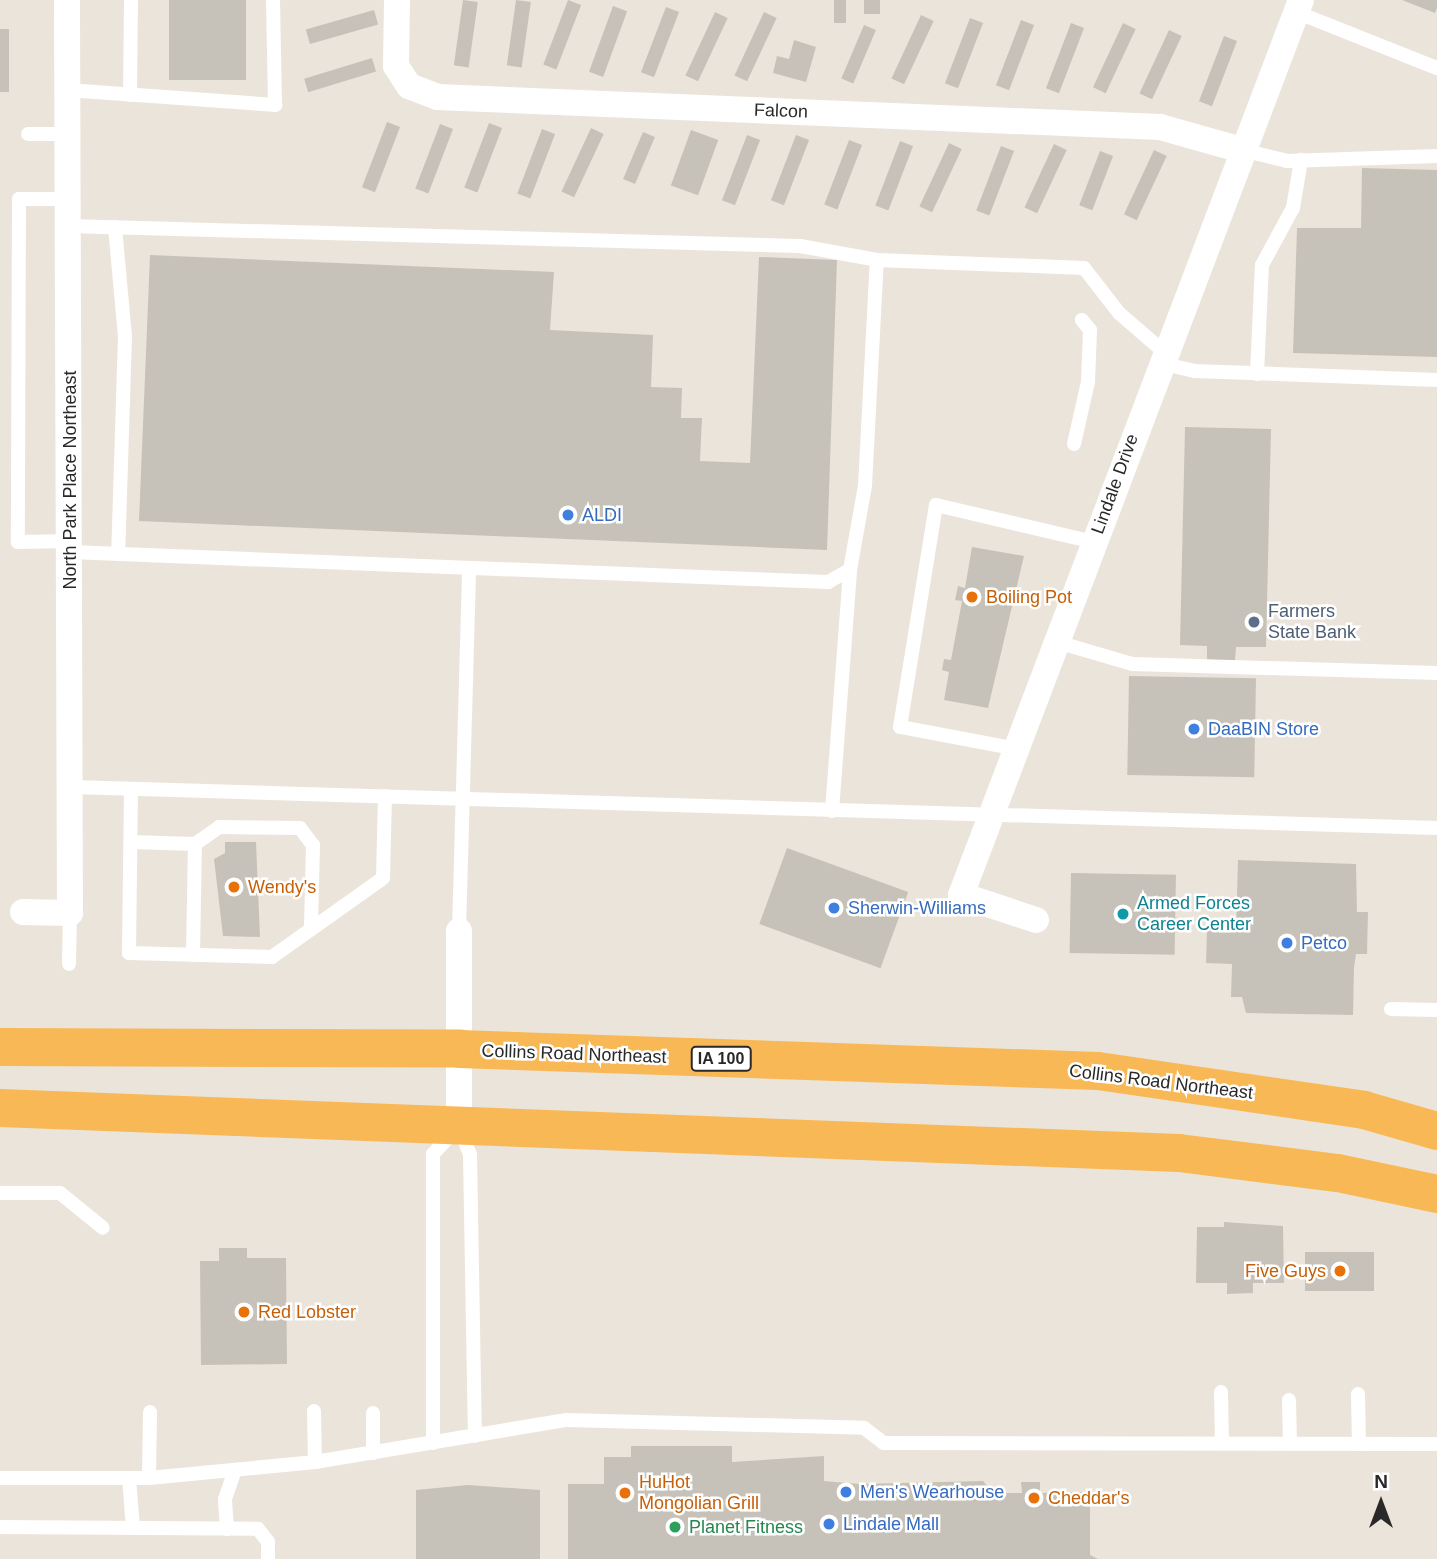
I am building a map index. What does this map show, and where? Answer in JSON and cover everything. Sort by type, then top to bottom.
[{"type":"highway","name":"Collins Road Northeast","points":[[0,1047],[460,1049],[1098,1071],[1364,1110],[1437,1131]]},
{"type":"highway","points":[[0,1108],[1179,1153],[1338,1173],[1437,1194]]},
{"type":"street","name":"North Park Place Northeast","points":[[67,0],[72,787],[70,913]]},
{"type":"street","name":"Falcon","points":[[397,0],[396,66],[409,86],[437,97],[1160,127],[1242,150]]},
{"type":"street","name":"Lindale Drive","points":[[1036,920],[961,895],[995,816],[1162,358],[1298,6]]},
{"type":"street","points":[[23,912],[70,913]]},
{"type":"street","points":[[459,932],[459,1126]]},
{"type":"lane","points":[[130,94],[131,0]]},
{"type":"lane","points":[[67,90],[275,105],[273,0]]},
{"type":"lane","points":[[1298,6],[1437,68]]},
{"type":"lane","points":[[28,134],[67,134]]},
{"type":"lane","points":[[1242,150],[1301,160],[1437,156]]},
{"type":"lane","points":[[1258,374],[1262,265],[1293,208],[1301,160]]},
{"type":"lane","points":[[67,199],[19,199],[18,542],[70,546],[118,554],[828,582],[850,570]]},
{"type":"lane","points":[[68,226],[800,246],[877,260],[1084,268],[1119,313],[1162,358],[1258,374],[1437,380]]},
{"type":"lane","points":[[115,227],[125,336],[118,554]]},
{"type":"lane","points":[[832,811],[850,570],[865,486],[877,260]]},
{"type":"lane","points":[[1074,444],[1088,382],[1090,331],[1082,320]]},
{"type":"lane","points":[[1018,749],[900,727],[936,505],[1094,542]]},
{"type":"lane","points":[[459,932],[466,799],[470,568]]},
{"type":"lane","points":[[1057,642],[1132,664],[1437,673]]},
{"type":"lane","points":[[72,787],[1437,828]]},
{"type":"lane","points":[[131,789],[129,953],[193,955],[272,957],[383,878],[385,796]]},
{"type":"lane","points":[[131,842],[195,844],[219,827],[300,828],[313,845],[311,929]]},
{"type":"lane","points":[[193,955],[195,844]]},
{"type":"lane","points":[[69,964],[70,913]]},
{"type":"lane","points":[[1391,1009],[1437,1010]]},
{"type":"lane","points":[[433,1443],[433,1154],[459,1126],[470,1154],[475,1436]]},
{"type":"lane","points":[[0,1193],[60,1193],[103,1228]]},
{"type":"lane","points":[[1221,1392],[1222,1443]]},
{"type":"lane","points":[[1358,1394],[1359,1444]]},
{"type":"lane","points":[[1289,1400],[1290,1443]]},
{"type":"lane","points":[[314,1411],[315,1462]]},
{"type":"lane","points":[[149,1478],[150,1412]]},
{"type":"lane","points":[[373,1413],[373,1453]]},
{"type":"lane","points":[[0,1478],[149,1478],[315,1462],[567,1420],[864,1428],[884,1443],[1437,1444]]},
{"type":"lane","points":[[227,1529],[225,1499],[235,1470]]},
{"type":"lane","points":[[129,1478],[133,1528]]},
{"type":"lane","points":[[0,1527],[258,1529],[268,1542],[268,1559]]},
{"type":"building","points":[[169,0],[246,0],[246,80],[169,80]]},
{"type":"building","points":[[463,0],[478,2],[469,67],[454,65]]},
{"type":"building","points":[[516,0],[531,2],[522,67],[507,65]]},
{"type":"building","points":[[568,0],[581,5],[556,69],[543,64]]},
{"type":"building","points":[[834,0],[846,0],[846,23],[834,23]]},
{"type":"building","points":[[864,0],[880,0],[880,14],[864,14]]},
{"type":"building","points":[[1402,0],[1437,0],[1437,8],[1435,13]]},
{"type":"building","points":[[613,6],[627,11],[603,77],[589,72]]},
{"type":"building","points":[[666,7],[679,12],[654,77],[641,72]]},
{"type":"building","points":[[374,10],[378,24],[310,44],[306,30]]},
{"type":"building","points":[[715,12],[728,18],[698,81],[685,75]]},
{"type":"building","points":[[764,12],[777,18],[747,81],[734,75]]},
{"type":"building","points":[[921,15],[934,21],[904,84],[891,78]]},
{"type":"building","points":[[970,18],[983,23],[958,88],[945,83]]},
{"type":"building","points":[[1021,20],[1034,25],[1009,90],[996,85]]},
{"type":"building","points":[[1071,23],[1084,28],[1059,93],[1046,88]]},
{"type":"building","points":[[1123,23],[1136,29],[1106,93],[1093,87]]},
{"type":"building","points":[[864,25],[876,30],[853,83],[841,78]]},
{"type":"building","points":[[0,29],[9,29],[9,92],[0,92]]},
{"type":"building","points":[[1169,30],[1182,36],[1152,99],[1139,93]]},
{"type":"building","points":[[1224,36],[1237,41],[1212,106],[1199,101]]},
{"type":"building","points":[[794,40],[816,47],[806,82],[773,73],[777,56],[789,59]]},
{"type":"building","points":[[372,58],[376,71],[308,92],[304,79]]},
{"type":"building","points":[[387,122],[400,127],[375,192],[362,187]]},
{"type":"building","points":[[489,123],[502,128],[477,192],[464,187]]},
{"type":"building","points":[[440,124],[453,129],[428,193],[415,188]]},
{"type":"building","points":[[591,128],[604,134],[574,197],[561,191]]},
{"type":"building","points":[[542,129],[555,134],[530,198],[517,193]]},
{"type":"building","points":[[691,130],[718,140],[698,195],[671,185]]},
{"type":"building","points":[[643,132],[655,137],[635,184],[623,179]]},
{"type":"building","points":[[747,135],[760,140],[735,205],[722,200]]},
{"type":"building","points":[[796,135],[809,140],[784,205],[771,200]]},
{"type":"building","points":[[849,140],[862,145],[837,209],[824,204]]},
{"type":"building","points":[[900,141],[913,146],[888,210],[875,205]]},
{"type":"building","points":[[949,143],[962,149],[932,212],[919,206]]},
{"type":"building","points":[[1054,144],[1067,150],[1037,213],[1024,207]]},
{"type":"building","points":[[1001,146],[1014,151],[989,215],[976,210]]},
{"type":"building","points":[[1154,150],[1167,156],[1137,220],[1124,214]]},
{"type":"building","points":[[1100,151],[1113,156],[1092,210],[1079,205]]},
{"type":"building","points":[[1362,168],[1437,170],[1437,357],[1293,353],[1297,228],[1361,228]]},
{"type":"building","points":[[150,255],[554,272],[550,330],[653,335],[651,387],[682,388],[681,418],[702,418],[700,461],[750,463],[759,257],[837,260],[827,550],[139,521]]},
{"type":"building","points":[[1185,427],[1271,429],[1266,647],[1236,647],[1235,660],[1207,660],[1207,646],[1180,645]]},
{"type":"building","points":[[972,547],[1024,556],[988,708],[944,700],[949,672],[942,670],[944,659],[951,660],[962,601],[955,600],[958,586],[965,588]]},
{"type":"building","name":"DaaBIN Store","points":[[1129,676],[1256,678],[1254,777],[1127,775]]},
{"type":"building","name":"Wendy's","points":[[225,842],[256,842],[260,937],[223,936],[214,859],[225,853]]},
{"type":"building","name":"Sherwin-Williams","points":[[787,848],[908,892],[881,968],[759,924]]},
{"type":"building","name":"Petco","points":[[1238,860],[1356,864],[1357,912],[1368,912],[1367,954],[1356,954],[1353,1015],[1246,1013],[1242,997],[1231,997],[1232,964],[1206,963],[1207,930],[1236,931]]},
{"type":"building","name":"Armed Forces Career Center","points":[[1071,873],[1176,875],[1175,955],[1070,953]]},
{"type":"building","points":[[1224,1222],[1283,1226],[1284,1283],[1253,1283],[1253,1293],[1227,1294],[1227,1283],[1196,1283],[1197,1227],[1224,1227]]},
{"type":"building","name":"Red Lobster","points":[[219,1248],[247,1248],[247,1258],[286,1258],[287,1364],[201,1365],[200,1261],[219,1261]]},
{"type":"building","name":"Five Guys","points":[[1305,1252],[1374,1252],[1374,1291],[1305,1291]]},
{"type":"building","name":"Lindale Mall","points":[[631,1446],[732,1446],[732,1462],[824,1456],[824,1481],[860,1484],[983,1481],[993,1493],[1022,1493],[1021,1482],[1040,1482],[1040,1493],[1090,1492],[1090,1555],[1098,1559],[568,1559],[568,1484],[604,1484],[604,1457],[631,1457]]},
{"type":"building","points":[[468,1485],[540,1490],[540,1559],[416,1559],[416,1490]]},
{"type":"place","name":"ALDI","points":[[568,515]]},
{"type":"place","name":"Boiling Pot","points":[[972,597]]},
{"type":"place","name":"Farmers State Bank","points":[[1254,622]]},
{"type":"place","name":"DaaBIN Store","points":[[1194,729]]},
{"type":"place","name":"Wendy's","points":[[234,887]]},
{"type":"place","name":"Sherwin-Williams","points":[[834,908]]},
{"type":"place","name":"Armed Forces Career Center","points":[[1123,914]]},
{"type":"place","name":"Petco","points":[[1287,943]]},
{"type":"place","name":"Five Guys","points":[[1340,1271]]},
{"type":"place","name":"Red Lobster","points":[[244,1312]]},
{"type":"place","name":"Men's Wearhouse","points":[[846,1492]]},
{"type":"place","name":"HuHot Mongolian Grill","points":[[625,1493]]},
{"type":"place","name":"Cheddar's","points":[[1034,1498]]},
{"type":"place","name":"Lindale Mall","points":[[829,1524]]},
{"type":"place","name":"Planet Fitness","points":[[675,1527]]}]
